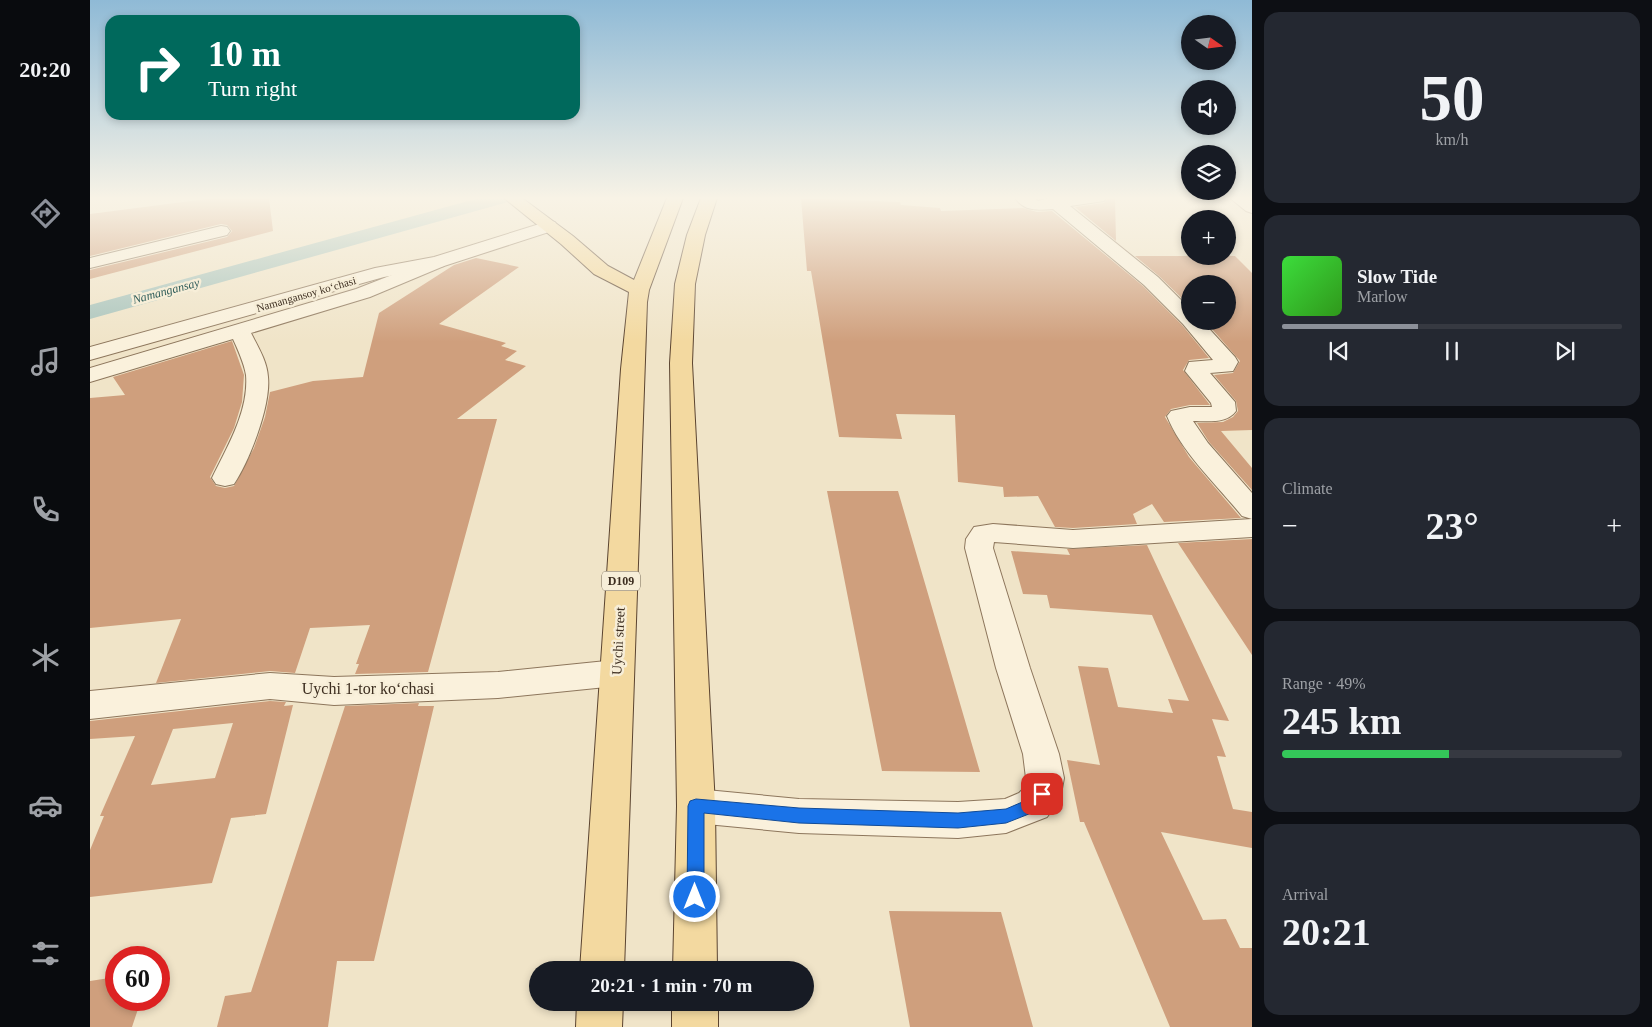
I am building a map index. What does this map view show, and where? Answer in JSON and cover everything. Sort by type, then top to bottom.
[{"type":"main road","points":[[573,246],[601,270],[638,290]]},
{"type":"main road","name":"Uychi street","points":[[602,961],[632,370],[638,290],[656,246]]},
{"type":"main road","points":[[694,246],[685,284],[681,363],[696,806],[695,961]]},
{"type":"main road","points":[[599,1027],[600,1011]]},
{"type":"main road","points":[[695,1011],[695,1027]]},
{"type":"street","points":[[90,263],[160,246]]},
{"type":"street","name":"Namangansoy koʻchasi","points":[[90,354],[382,272],[438,262],[483,246]]},
{"type":"street","points":[[1108,246],[1151,282],[1181,310]]},
{"type":"street","points":[[90,375],[364,293],[438,262]]},
{"type":"street","points":[[225,478],[246,432],[257,384],[257,374],[239,329]]},
{"type":"street","points":[[1200,330],[1227,362],[1225,366],[1197,367],[1196,371],[1223,402],[1224,412],[1213,415],[1184,414],[1179,416],[1180,420],[1252,510]]},
{"type":"street","points":[[696,806],[799,816],[958,820],[1006,816],[1033,805],[1042,794],[1045,778],[1041,754],[1012,668],[979,548],[980,538],[984,534],[993,533],[1074,539],[1252,528]]},
{"type":"street","name":"Uychi 1-tor koʻchasi","points":[[90,705],[270,686],[334,691],[498,685],[616,674]]},
{"type":"building","points":[[90,246],[131,246],[90,256]]},
{"type":"building","points":[[190,246],[216,246],[90,279],[90,270]]},
{"type":"building","points":[[805,246],[1094,246],[1143,286],[1181,324],[1181,330],[1186,330],[1209,358],[1189,360],[1183,370],[1210,405],[1190,405],[1171,409],[1165,417],[1189,457],[1241,518],[1164,522],[1152,504],[1133,514],[1137,524],[1073,528],[1055,527],[1038,496],[1004,497],[1003,487],[958,482],[955,415],[896,414],[902,439],[839,437],[811,271],[807,271]]},
{"type":"building","points":[[1135,256],[1181,256],[1181,265],[1236,265],[1236,257],[1252,273],[1252,430],[1221,431],[1252,468],[1252,490],[1209,442],[1197,423],[1223,422],[1233,417],[1238,411],[1236,401],[1214,375],[1233,373],[1240,361],[1213,330],[1236,330],[1236,275],[1181,275],[1181,297]]},
{"type":"building","points":[[476,258],[519,267],[439,324],[506,343],[501,346],[517,351],[505,360],[526,366],[457,419],[497,419],[428,672],[355,674],[359,664],[356,664],[370,625],[310,628],[295,673],[270,671],[156,683],[181,619],[90,628],[90,398],[125,395],[113,377],[232,341],[244,375],[242,402],[234,428],[210,477],[216,486],[225,488],[234,486],[254,448],[265,417],[270,392],[313,381],[363,377],[379,313],[454,265]]},
{"type":"building","points":[[827,491],[898,491],[980,772],[882,771]]},
{"type":"building","points":[[1252,539],[1252,655],[1178,543]]},
{"type":"building","points":[[1147,545],[1229,721],[1212,719],[1226,757],[1217,756],[1233,809],[1252,812],[1252,848],[1161,832],[1203,920],[1226,919],[1240,948],[1252,948],[1252,1027],[1170,1027],[1084,822],[1080,822],[1067,760],[1100,765],[1078,666],[1108,668],[1118,707],[1173,713],[1168,699],[1189,701],[1152,615],[1050,608],[1047,595],[1023,594],[1011,551],[1070,555],[1067,549]]},
{"type":"building","points":[[270,701],[286,702],[284,706],[293,705],[266,814],[231,818],[212,883],[90,897],[90,850],[104,816],[100,816],[135,736],[90,739],[90,721]],"holes":[[[233,723],[215,778],[151,785],[173,729]]]},
{"type":"building","points":[[419,703],[418,706],[434,706],[374,961],[337,961],[328,1027],[217,1027],[225,996],[251,992],[345,706]]},
{"type":"building","points":[[889,911],[1001,912],[1033,1027],[910,1027]]},
{"type":"building","points":[[105,979],[105,1011],[137,1011],[132,1027],[90,1027],[90,981]]},
{"type":"waterway","name":"Namangansay","points":[[90,312],[328,246]]},
{"type":"route","points":[[695,897],[696,806],[799,816],[958,820],[1006,816],[1033,805],[1042,794]]}]
